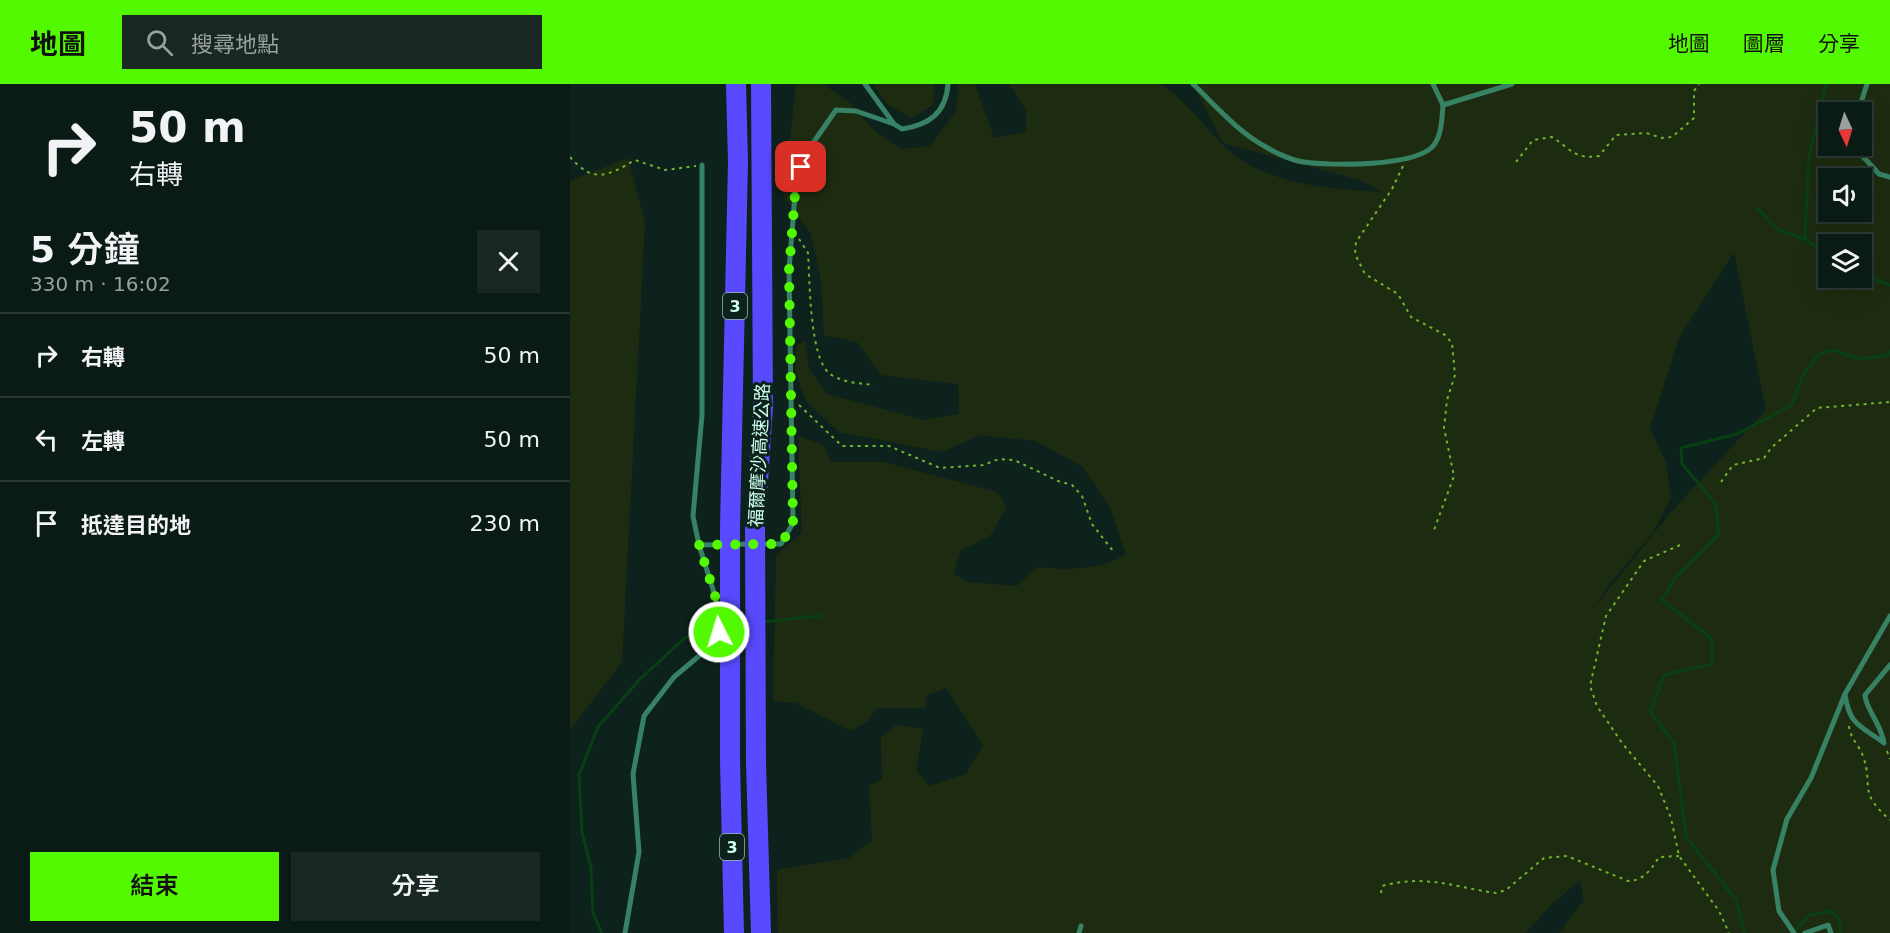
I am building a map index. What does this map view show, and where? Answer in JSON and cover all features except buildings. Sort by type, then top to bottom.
[{"type":"highway","name":"福爾摩沙高速公路","points":[[734,933],[730,760],[730,527],[738,162],[736,84]]},
{"type":"highway","name":"福爾摩沙高速公路","points":[[761,84],[763,406],[755,526],[756,763],[761,933]]},
{"type":"lane","points":[[865,84],[894,124]]},
{"type":"lane","points":[[699,545],[781,544],[793,524],[789,398],[789,270],[796,182],[806,153],[836,110],[856,111],[902,129],[920,126],[933,119],[941,111],[948,84]]},
{"type":"lane","points":[[1193,84],[1244,133],[1267,148],[1303,162],[1390,163],[1419,155],[1434,145],[1442,124],[1443,105],[1433,84]]},
{"type":"lane","points":[[1443,105],[1512,84]]},
{"type":"lane","points":[[1861,102],[1867,84]]},
{"type":"lane","points":[[1862,156],[1878,174],[1890,177]]},
{"type":"lane","points":[[625,933],[639,852],[633,774],[644,716],[674,677],[712,645],[719,632],[716,599],[699,545],[693,516],[702,414],[702,165]]},
{"type":"lane","points":[[1794,933],[1779,911],[1773,870],[1787,819],[1811,778],[1845,694],[1890,616]]},
{"type":"lane","points":[[1845,694],[1848,714],[1853,722],[1884,743],[1881,729],[1865,703],[1865,695],[1890,665]]},
{"type":"lane","points":[[1805,933],[1828,925],[1831,933]]},
{"type":"lane","points":[[1079,933],[1081,926]]},
{"type":"path","points":[[1516,162],[1533,140],[1542,138],[1552,137],[1575,154],[1585,158],[1599,156],[1616,135],[1646,133],[1662,138],[1672,137],[1694,118],[1694,91],[1699,84]]},
{"type":"path","points":[[570,157],[581,170],[598,176],[610,174],[635,160],[665,170],[702,165]]},
{"type":"path","points":[[1407,159],[1392,189],[1356,242],[1355,254],[1365,274],[1398,294],[1411,317],[1445,335],[1452,343],[1455,375],[1447,400],[1444,428],[1454,477],[1434,530]]},
{"type":"path","points":[[792,229],[808,253],[816,352],[828,372],[841,380],[874,385]]},
{"type":"path","points":[[789,398],[811,414],[842,446],[888,446],[940,468],[982,465],[999,459],[1014,460],[1058,482],[1072,485],[1082,496],[1092,524],[1113,551]]},
{"type":"path","points":[[1721,482],[1733,465],[1764,458],[1818,408],[1890,402]]},
{"type":"path","points":[[1680,545],[1644,561],[1606,616],[1590,686],[1597,706],[1622,743],[1658,786],[1671,819],[1679,856],[1719,911],[1729,933]]},
{"type":"path","points":[[1848,714],[1850,734],[1863,756],[1868,794],[1890,820]]},
{"type":"path","points":[[1381,893],[1382,886],[1403,880],[1435,880],[1496,892],[1506,890],[1544,858],[1567,856],[1628,881],[1636,881],[1650,871],[1659,857],[1679,856]]},
{"type":"green space","points":[[796,84],[823,84],[849,102],[877,133],[901,149],[930,146],[956,111],[959,84],[975,84],[994,138],[1026,132],[1026,110],[1009,84],[1160,84],[1186,106],[1226,148],[1260,170],[1320,187],[1382,192],[1360,180],[1223,143],[1193,84],[1890,84],[1890,933],[1559,933],[1584,900],[1580,880],[1550,906],[1526,933],[778,933],[777,870],[850,858],[872,840],[869,786],[882,779],[881,737],[896,725],[923,729],[916,770],[929,786],[966,774],[983,745],[946,688],[927,695],[925,708],[877,708],[868,721],[851,731],[796,703],[773,701],[776,555],[802,533],[798,436],[824,445],[831,462],[884,462],[997,492],[1007,507],[990,536],[960,551],[954,573],[967,582],[1017,586],[1036,567],[1061,569],[1092,567],[1126,555],[1110,507],[1082,466],[1035,441],[980,435],[942,452],[839,432],[806,401],[795,371],[796,346],[805,340],[809,368],[827,394],[924,420],[959,414],[958,384],[881,375],[857,342],[824,335],[821,282],[811,234],[784,197]],"holes":[[[1734,252],[1766,410],[1672,511],[1594,608],[1610,583],[1652,534],[1671,498],[1666,463],[1650,428],[1679,338]]]},
{"type":"green space","points":[[873,84],[935,84],[933,105],[911,118],[887,104]]},
{"type":"green space","points":[[628,158],[645,223],[622,662],[570,730],[570,181]]},
{"type":"waterway","points":[[1818,248],[1805,239],[1809,157],[1826,84]]},
{"type":"waterway","points":[[1757,208],[1777,229],[1805,239]]},
{"type":"waterway","points":[[1872,279],[1890,285]]},
{"type":"waterway","points":[[1745,933],[1736,900],[1686,837],[1674,743],[1650,712],[1664,675],[1712,664],[1712,639],[1662,600],[1675,578],[1719,534],[1715,503],[1682,464],[1681,448],[1737,434],[1792,405],[1803,375],[1819,354],[1833,350],[1860,359],[1888,355],[1890,351]]},
{"type":"waterway","points":[[762,622],[820,616]]},
{"type":"waterway","points":[[602,933],[593,913],[591,868],[582,832],[579,775],[598,727],[639,680],[685,638],[703,629],[720,627]]},
{"type":"waterway","points":[[1794,932],[1809,915],[1832,911],[1839,919],[1840,933]]},
{"type":"route","points":[[719,632],[716,599],[699,545],[781,544],[793,524],[789,398],[789,270],[796,182],[801,167]]}]
